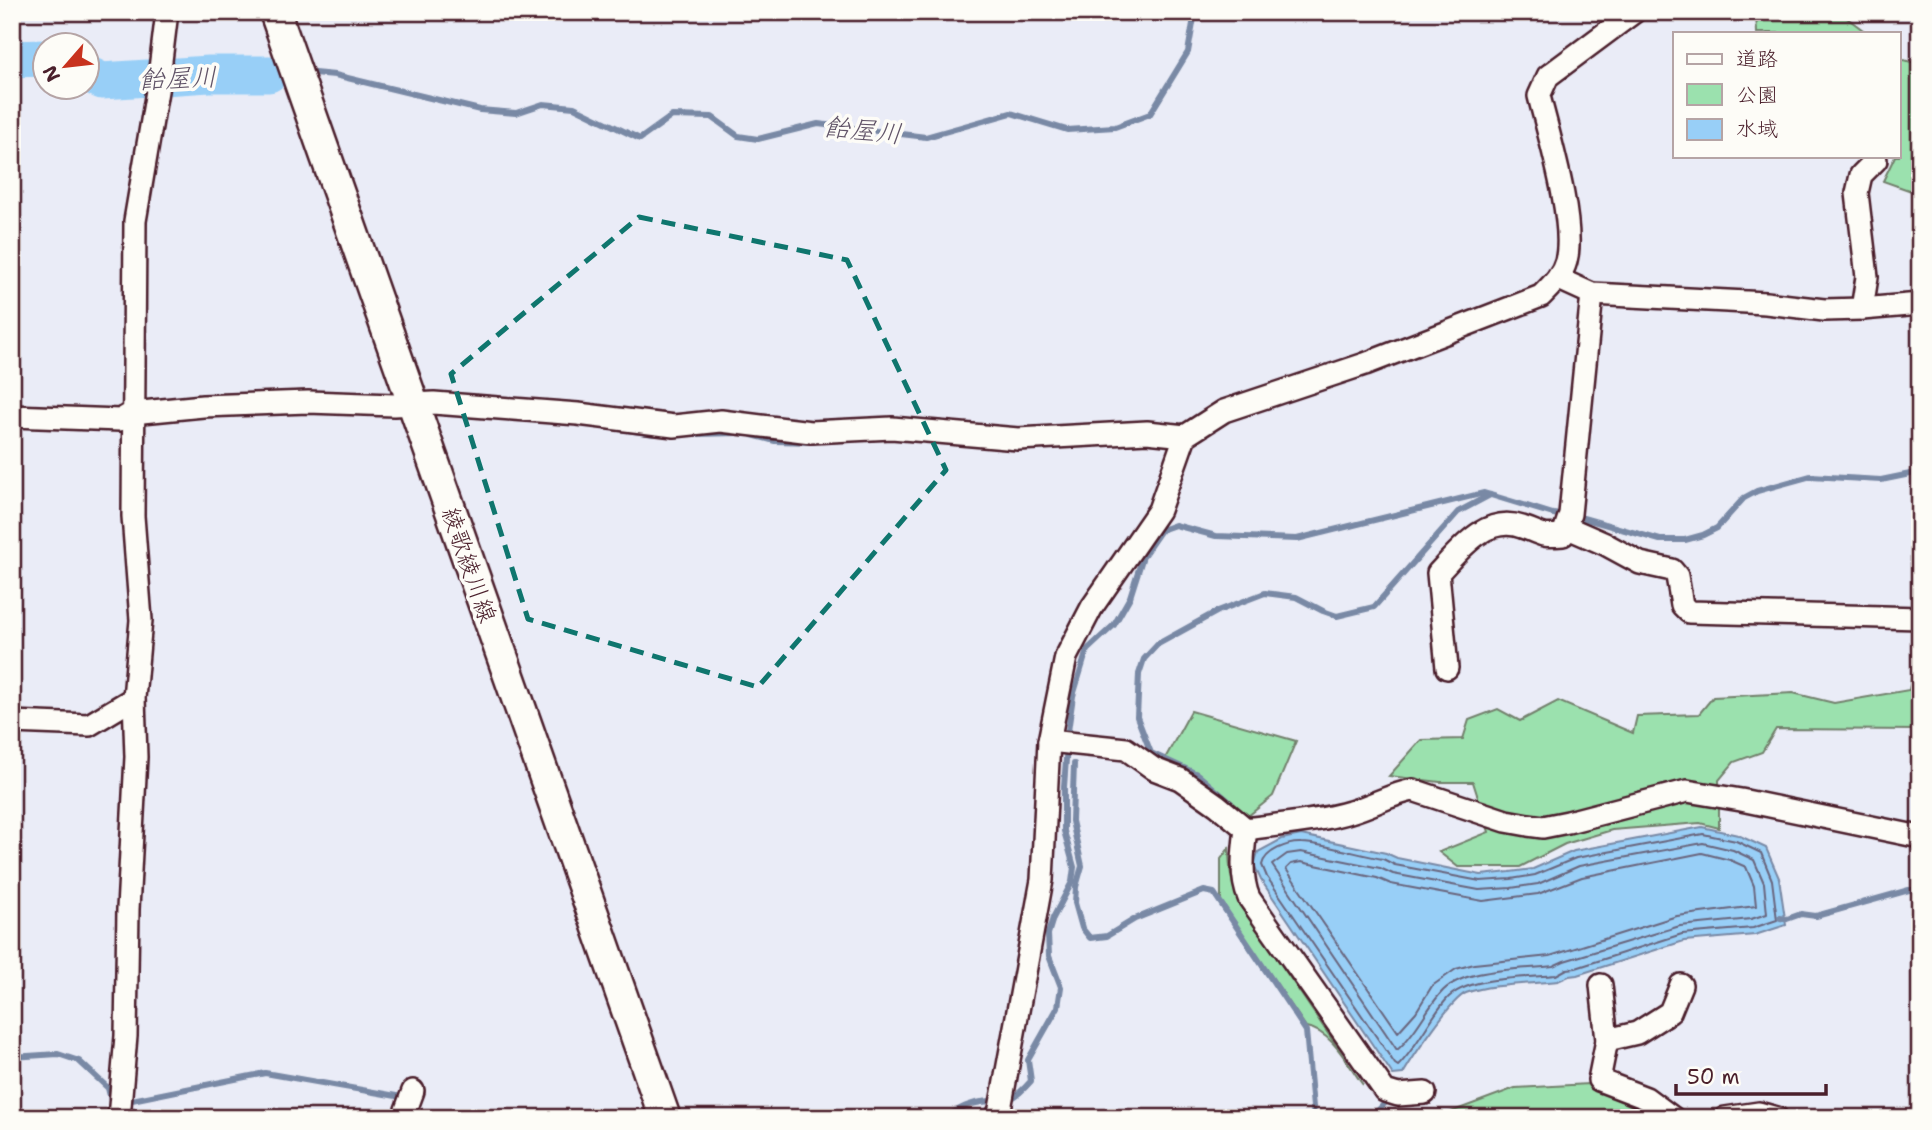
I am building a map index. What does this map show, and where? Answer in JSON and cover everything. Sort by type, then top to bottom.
[{"type":"main road","name":"綾歌綾川線","points":[[275,12],[665,1118]]},
{"type":"street","points":[[119,1118],[126,1036],[128,909],[136,757],[134,698],[141,620],[132,516],[135,221],[158,85],[167,12]]},
{"type":"street","points":[[1000,1107],[1042,880],[1061,742],[1066,657],[1091,607],[1159,510],[1185,436],[1224,411],[1365,363],[1541,296],[1559,279],[1567,260],[1565,206],[1539,96],[1548,76],[1634,12]]},
{"type":"street","points":[[1862,309],[1867,277],[1857,192],[1861,175],[1876,160]]},
{"type":"street","points":[[1559,279],[1592,294],[1766,303],[1824,310],[1920,304]]},
{"type":"street","points":[[1447,668],[1438,573],[1474,535],[1497,524],[1520,526],[1543,537],[1563,535],[1569,520],[1592,294]]},
{"type":"street","points":[[12,416],[120,420],[132,413],[202,406],[308,402],[434,403],[578,414],[674,426],[721,421],[811,432],[892,428],[1018,439],[1147,432],[1185,436]]},
{"type":"street","points":[[1569,520],[1640,563],[1672,570],[1678,576],[1682,605],[1689,612],[1920,618]]},
{"type":"street","points":[[12,722],[89,725],[134,698]]},
{"type":"street","points":[[1061,742],[1126,748],[1154,769],[1180,779],[1245,829],[1353,812],[1398,793],[1413,790],[1506,821],[1544,827],[1687,791],[1920,837]]},
{"type":"street","points":[[1245,829],[1242,855],[1245,890],[1249,898],[1385,1091],[1398,1095],[1425,1093]]},
{"type":"street","points":[[1601,985],[1607,1040],[1599,1080],[1646,1098],[1673,1118]]},
{"type":"street","points":[[1607,1040],[1637,1032],[1670,1012],[1681,985]]},
{"type":"street","points":[[1725,1118],[1759,1112],[1777,1118]]},
{"type":"highlighted area","points":[[639,217],[847,260],[946,470],[758,687],[528,619],[451,374]]},
{"type":"green space","points":[[1756,12],[1839,12],[1866,32],[1757,32]]},
{"type":"green space","points":[[1900,59],[1920,64],[1920,194],[1883,181],[1894,158],[1900,158]]},
{"type":"green space","points":[[1920,637],[1920,730],[1776,729],[1762,752],[1734,762],[1719,780],[1719,828],[1700,823],[1612,830],[1565,844],[1520,867],[1458,867],[1439,852],[1489,832],[1473,782],[1440,782],[1389,776],[1421,740],[1463,739],[1469,720],[1498,709],[1520,721],[1558,701],[1633,733],[1637,716],[1699,714],[1713,697],[1793,693],[1834,703],[1909,690]]},
{"type":"green space","points":[[1191,711],[1296,741],[1273,796],[1248,816],[1233,810],[1194,775],[1162,764]]},
{"type":"green space","points":[[1229,848],[1231,877],[1240,904],[1363,1085],[1332,1042],[1306,1027],[1221,902],[1221,859]]},
{"type":"green space","points":[[1589,1084],[1625,1099],[1647,1118],[1435,1118],[1515,1088]]},
{"type":"water","points":[[1702,827],[1738,835],[1766,848],[1779,878],[1786,925],[1755,935],[1684,941],[1558,981],[1499,986],[1466,993],[1442,1017],[1403,1074],[1393,1075],[1261,880],[1254,865],[1258,852],[1282,839],[1301,835],[1481,875],[1533,869],[1574,851]]},
{"type":"waterway","name":"飴屋川","points":[[314,73],[335,75],[480,110],[516,113],[543,104],[574,107],[640,139],[672,116],[712,117],[738,136],[758,139],[818,124],[926,137],[1011,113],[1067,130],[1115,127],[1150,114],[1188,52],[1195,12]]},
{"type":"waterway","name":"飴屋川","points":[[12,59],[32,58]]},
{"type":"waterway","name":"飴屋川","points":[[102,81],[209,74],[269,74]]},
{"type":"waterway","points":[[620,429],[654,434]]},
{"type":"waterway","points":[[696,434],[738,433]]},
{"type":"waterway","points":[[752,435],[775,441],[814,442]]},
{"type":"waterway","points":[[943,1118],[969,1105],[1008,1100],[1031,1081],[1028,1060],[1058,1007],[1061,987],[1049,956],[1048,934],[1053,918],[1072,882],[1074,867],[1064,831],[1064,787],[1073,696],[1087,650],[1114,625],[1130,597],[1143,556],[1161,530],[1175,525],[1216,536],[1297,539],[1484,493],[1553,514],[1583,518],[1660,540],[1685,540],[1717,528],[1744,498],[1757,491],[1811,476],[1881,480],[1920,472]]},
{"type":"waterway","points":[[1231,803],[1197,774],[1151,753],[1137,717],[1139,674],[1144,659],[1158,644],[1218,611],[1265,593],[1296,597],[1337,616],[1374,607],[1458,512],[1490,495]]},
{"type":"waterway","points":[[1074,764],[1072,821],[1082,866],[1075,903],[1082,928],[1090,938],[1107,936],[1135,919],[1204,891],[1214,893],[1306,1031],[1314,1118]]},
{"type":"waterway","points":[[1780,918],[1787,919],[1801,914],[1816,916],[1909,890],[1920,890]]},
{"type":"waterway","points":[[12,1057],[58,1054],[79,1061],[108,1088],[111,1100]]},
{"type":"waterway","points":[[127,1101],[265,1073],[402,1097],[406,1101]]},
{"type":"waterway","points":[[1371,1118],[1385,1103]]}]
